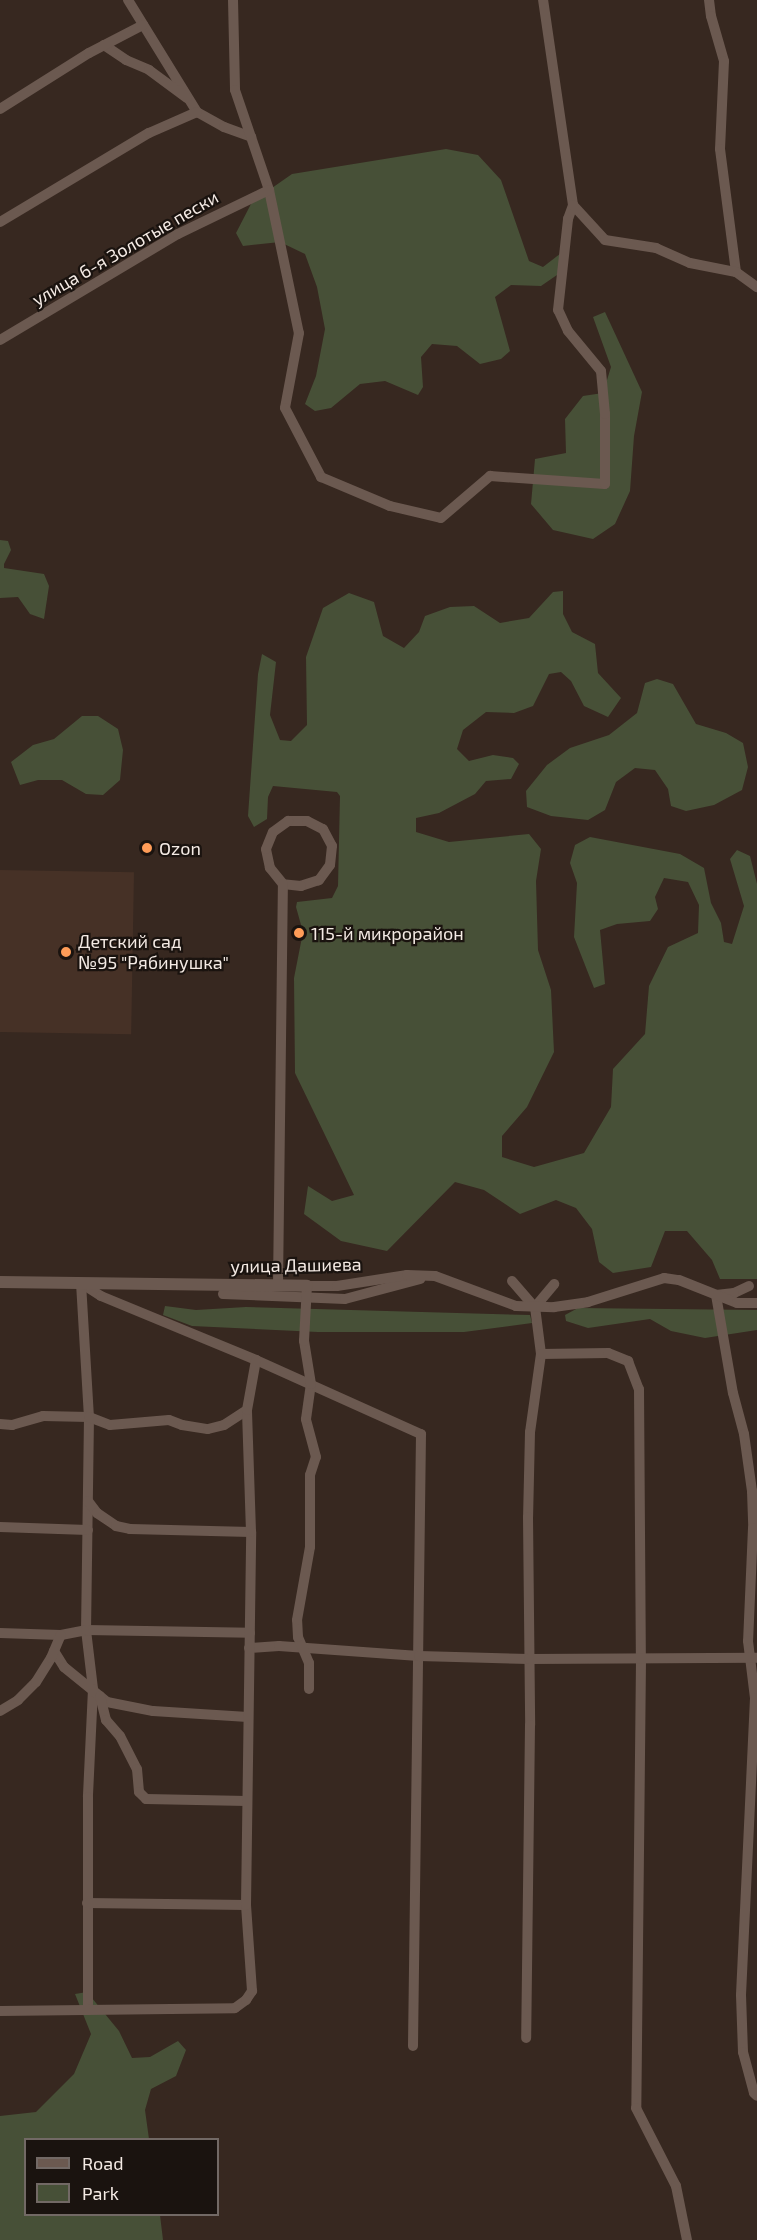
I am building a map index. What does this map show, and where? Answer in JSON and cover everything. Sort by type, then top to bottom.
[{"type":"street","points":[[128,0],[197,112],[251,137]]},
{"type":"street","points":[[233,0],[235,90],[269,190],[299,333],[285,408],[321,477],[390,506],[441,518],[490,476],[605,484],[605,414],[601,371],[568,330],[558,310],[568,219],[573,205],[543,0]]},
{"type":"street","points":[[709,0],[724,61],[721,176],[734,238],[736,272]]},
{"type":"street","points":[[0,109],[104,45],[143,25]]},
{"type":"street","points":[[104,45],[126,60],[149,70],[191,101]]},
{"type":"street","points":[[0,222],[149,133],[197,112]]},
{"type":"street","name":"улица 6-я Золотые пески","points":[[0,340],[178,234],[269,190]]},
{"type":"street","points":[[573,205],[605,240],[656,248],[690,263],[736,272],[757,287]]},
{"type":"street","points":[[278,1286],[284,884],[270,868],[266,849],[273,832],[288,821],[307,821],[323,830],[332,846],[330,865],[319,880],[301,886],[284,884]]},
{"type":"street","name":"улица Дашиева","points":[[0,1282],[278,1286],[307,1292],[407,1275],[435,1276],[516,1306],[535,1306],[588,1302],[664,1278],[679,1280],[737,1303],[757,1303]]},
{"type":"street","points":[[512,1281],[535,1306],[541,1354],[530,1432],[526,2038]]},
{"type":"street","points":[[81,1283],[110,1300],[256,1360],[421,1434],[413,2046]]},
{"type":"street","points":[[81,1283],[89,1418],[86,1630],[96,1693],[106,1720],[120,1736],[137,1768],[139,1792],[147,1799],[247,1801]]},
{"type":"street","points":[[535,1306],[554,1284]]},
{"type":"street","points":[[749,1286],[734,1293],[716,1295],[733,1393],[744,1434],[752,1491],[755,1698],[741,1995],[743,2052],[757,2096]]},
{"type":"street","points":[[223,1294],[307,1292],[304,1341],[311,1384],[306,1419],[316,1456],[310,1475],[310,1547],[297,1620],[302,1649],[309,1663],[309,1689]]},
{"type":"street","points":[[541,1354],[608,1353],[628,1360],[639,1389],[641,1660],[636,2108],[676,2186],[687,2240]]},
{"type":"street","points":[[0,2012],[235,2008],[246,2000],[252,1990],[246,1905],[250,1633],[247,1410],[256,1360]]},
{"type":"street","points":[[0,1424],[12,1425],[43,1416],[89,1418],[110,1425],[169,1420],[182,1425],[208,1429],[224,1425],[247,1410]]},
{"type":"street","points":[[88,1500],[97,1513],[116,1526],[130,1529],[250,1532]]},
{"type":"street","points":[[0,1527],[88,1530]]},
{"type":"street","points":[[0,1634],[61,1635],[86,1630],[250,1633]]},
{"type":"street","points":[[0,1711],[18,1700],[36,1682],[61,1635]]},
{"type":"street","points":[[249,1647],[279,1646],[419,1656],[529,1659],[753,1658]]},
{"type":"street","points":[[54,1651],[64,1667],[107,1702],[153,1711],[248,1717]]},
{"type":"street","points":[[88,2010],[87,1903],[96,1693]]},
{"type":"street","points":[[87,1903],[246,1905]]},
{"type":"shaded area","name":"Детский сад №95 \"Рябинушка\"","points":[[0,870],[134,872],[131,1034],[0,1032]]},
{"type":"green space","points":[[446,149],[478,155],[501,180],[529,261],[543,267],[565,250],[557,275],[541,286],[511,285],[495,297],[510,351],[501,359],[480,364],[457,346],[432,344],[421,357],[423,387],[418,395],[385,381],[360,384],[331,408],[315,411],[305,404],[316,376],[325,329],[317,287],[305,254],[280,242],[243,246],[236,233],[252,202],[292,174]]},
{"type":"green space","points":[[605,312],[642,392],[634,436],[630,491],[615,524],[593,539],[553,530],[531,504],[535,459],[566,453],[565,419],[583,396],[603,393],[611,367],[593,317]]},
{"type":"green space","points":[[0,540],[8,541],[11,550],[4,568],[44,574],[49,586],[44,619],[30,614],[18,597],[0,598]]},
{"type":"green space","points":[[563,591],[563,614],[572,632],[595,644],[598,673],[621,698],[608,717],[584,706],[571,681],[561,672],[549,674],[533,706],[514,713],[486,712],[463,730],[457,749],[469,761],[493,755],[513,758],[519,764],[511,779],[486,781],[475,794],[439,813],[416,818],[416,832],[449,842],[529,834],[541,849],[536,881],[538,950],[551,990],[554,1052],[527,1107],[502,1136],[502,1157],[534,1167],[584,1153],[611,1107],[613,1069],[645,1034],[649,986],[668,947],[698,933],[699,905],[688,882],[664,878],[655,897],[658,909],[650,921],[617,924],[600,930],[605,984],[594,988],[574,937],[577,883],[570,863],[575,845],[590,837],[680,854],[704,868],[711,903],[721,923],[724,942],[732,944],[744,906],[730,859],[737,850],[750,856],[757,884],[757,1279],[720,1279],[712,1260],[687,1231],[665,1231],[651,1267],[613,1273],[599,1262],[592,1229],[576,1208],[556,1200],[520,1214],[484,1190],[455,1182],[387,1251],[341,1241],[304,1214],[308,1186],[332,1201],[354,1195],[295,1073],[294,978],[303,932],[296,907],[297,902],[332,898],[338,886],[340,796],[337,792],[273,786],[268,797],[267,819],[254,827],[248,816],[258,674],[262,654],[276,662],[270,715],[280,740],[291,741],[307,725],[306,657],[323,608],[349,593],[374,602],[383,636],[404,648],[419,632],[425,616],[450,607],[474,606],[500,623],[529,618],[553,592]]},
{"type":"green space","points":[[657,679],[673,684],[696,724],[726,733],[743,743],[748,767],[742,790],[714,805],[686,811],[671,806],[668,789],[655,770],[635,768],[616,782],[605,810],[588,820],[551,816],[527,807],[526,791],[547,765],[570,748],[609,735],[637,713],[645,683]]},
{"type":"green space","points":[[82,716],[98,716],[118,729],[123,750],[120,780],[103,795],[86,794],[62,780],[38,780],[20,785],[11,762],[33,745],[54,739]]},
{"type":"green space","points":[[165,1306],[196,1310],[246,1307],[530,1315],[532,1323],[464,1332],[318,1332],[192,1326],[163,1315]]},
{"type":"green space","points":[[578,1308],[757,1310],[757,1330],[705,1338],[671,1331],[650,1319],[588,1328],[566,1321],[565,1315]]},
{"type":"green space","points":[[87,1992],[119,2031],[132,2058],[150,2057],[178,2041],[186,2050],[176,2076],[151,2089],[145,2110],[149,2138],[24,2138],[24,2216],[160,2216],[163,2240],[0,2240],[0,2116],[36,2112],[74,2074],[91,2034],[75,1994]]},
{"type":"place","name":"Ozon","points":[[147,848]]},
{"type":"place","name":"115-й микрорайон","points":[[299,933]]},
{"type":"place","name":"Детский сад №95 \"Рябинушка\"","points":[[66,952]]}]
